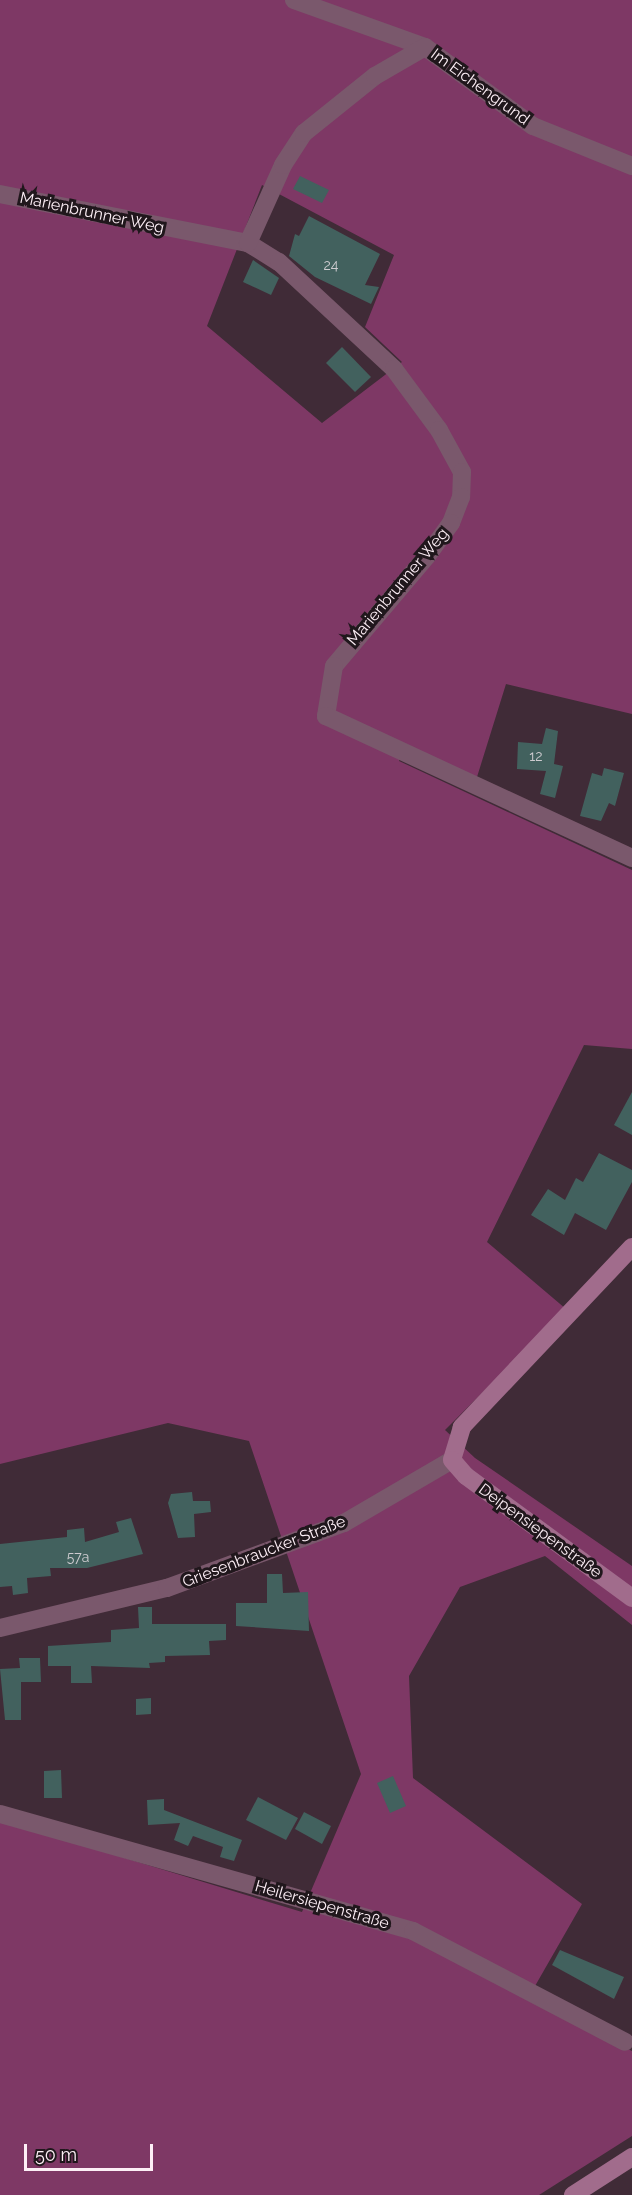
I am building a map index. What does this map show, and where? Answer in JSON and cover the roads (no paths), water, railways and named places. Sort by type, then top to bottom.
[{"type":"street","name":"Im Eichengrund","points":[[294,0],[425,46],[533,126],[632,166]]},
{"type":"street","points":[[248,243],[283,165],[304,133],[375,76],[425,46]]},
{"type":"street","name":"Marienbrunner Weg","points":[[0,194],[248,243],[279,262],[394,369],[440,430],[462,472],[461,497],[451,523],[334,666],[326,716],[632,858]]},
{"type":"street","points":[[452,1460],[462,1427],[632,1247]]},
{"type":"street","name":"Deipensiepenstraße","points":[[452,1460],[466,1476],[632,1598]]},
{"type":"street","name":"Griesenbraucker Straße","points":[[0,1628],[167,1588],[344,1523],[452,1460]]},
{"type":"street","name":"Heilersiepenstraße","points":[[0,1814],[413,1931],[625,2042]]},
{"type":"street","points":[[573,2195],[632,2157]]}]
